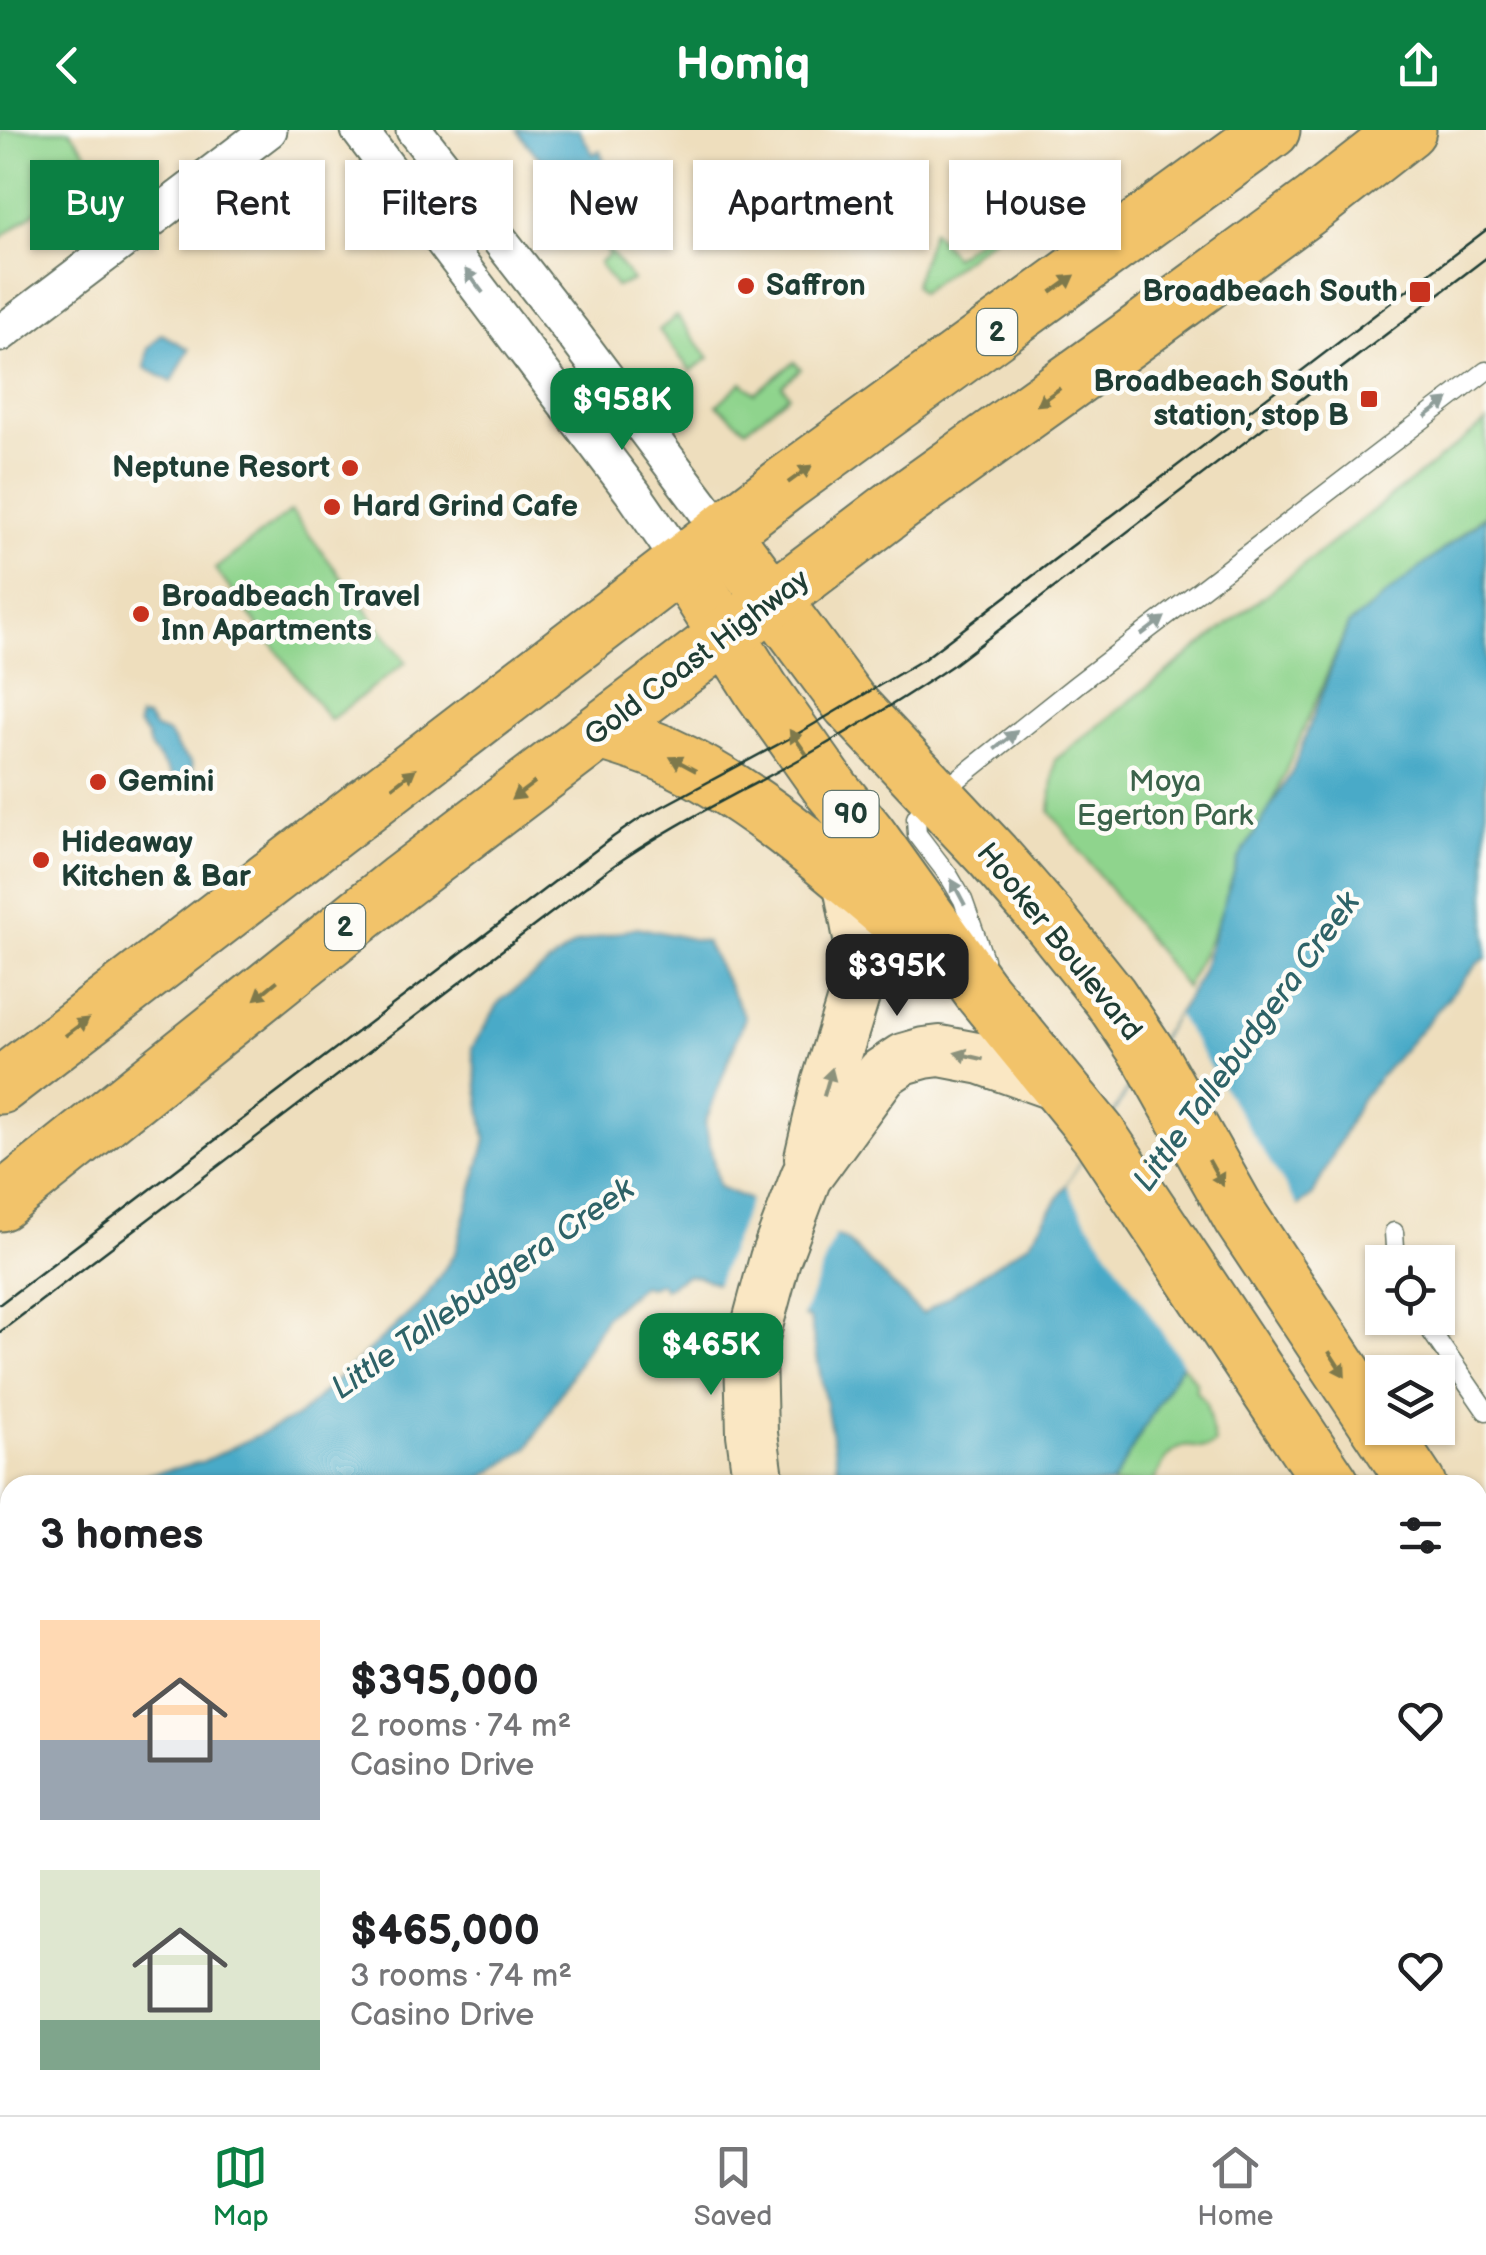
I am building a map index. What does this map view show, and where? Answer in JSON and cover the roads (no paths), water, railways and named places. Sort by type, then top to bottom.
[{"type":"main road","name":"2","points":[[0,1086],[702,548],[1272,130]]},
{"type":"main road","name":"Gold Coast Highway","points":[[0,1204],[400,883],[895,507],[1316,202],[1408,130]]},
{"type":"main road","name":"Hooker Boulevard","points":[[702,548],[772,601],[850,704],[1015,881],[1080,958],[1151,1058],[1241,1218],[1411,1475]]},
{"type":"main road","name":"90","points":[[702,548],[726,636],[832,790],[991,1003],[1099,1134],[1325,1475]]},
{"type":"main road","points":[[600,732],[686,765],[766,816],[848,880],[991,1003]]},
{"type":"street","points":[[0,334],[269,130]]},
{"type":"street","points":[[359,130],[634,492],[702,548]]},
{"type":"street","points":[[414,130],[563,320],[702,548]]},
{"type":"street","points":[[757,1475],[750,1352],[775,1259],[804,1182],[826,1084],[858,983],[860,944],[848,880]]},
{"type":"street","points":[[804,1182],[882,1073],[912,1056],[940,1051],[966,1054],[1061,1088]]},
{"type":"lane","points":[[991,1003],[963,900],[950,876],[917,834],[918,813],[1076,685],[1486,370]]},
{"type":"lane","points":[[1394,1232],[1395,1245]]},
{"type":"lane","points":[[1434,1335],[1486,1411]]},
{"type":"water","points":[[517,130],[579,130],[593,154],[600,151],[604,160],[541,160]]},
{"type":"water","points":[[162,334],[189,349],[172,382],[145,368],[148,348]]},
{"type":"water","name":"Little Tallebudgera Creek","points":[[1486,516],[1486,958],[1361,1099],[1313,1195],[1281,1218],[1174,1376],[1117,1475],[839,1475],[810,1319],[687,1275],[664,1289],[660,1283],[641,1285],[606,1316],[528,1448],[487,1475],[146,1475],[202,1462],[298,1416],[424,1300],[455,1253],[486,1140],[472,1048],[500,1001],[575,944],[637,927],[706,942],[745,1017],[705,1123],[719,1187],[846,1240],[922,1314],[1030,1242],[1199,979],[1238,860],[1292,772],[1348,625]]},
{"type":"water","points":[[139,717],[147,718],[155,729],[169,734],[191,762],[193,772],[187,781],[176,782],[150,747],[138,725]]},
{"type":"tram line","points":[[0,1304],[613,837],[924,659],[1486,230]]},
{"type":"tram line","points":[[0,1332],[609,869],[682,823],[846,733],[953,665],[1486,258]]},
{"type":"place","name":"Saffron","points":[[746,286]]},
{"type":"place","name":"Broadbeach South","points":[[1420,292]]},
{"type":"place","name":"Broadbeach South station, stop B","points":[[1369,399]]},
{"type":"place","name":"Neptune Resort","points":[[350,468]]},
{"type":"place","name":"Hard Grind Cafe","points":[[332,507]]},
{"type":"place","name":"Broadbeach Travel Inn Apartments","points":[[141,614]]},
{"type":"place","name":"Gemini","points":[[98,782]]},
{"type":"place","name":"Hideaway Kitchen & Bar","points":[[41,860]]},
{"type":"park label","name":"Moya Egerton Park","points":[[1165,799]]}]
